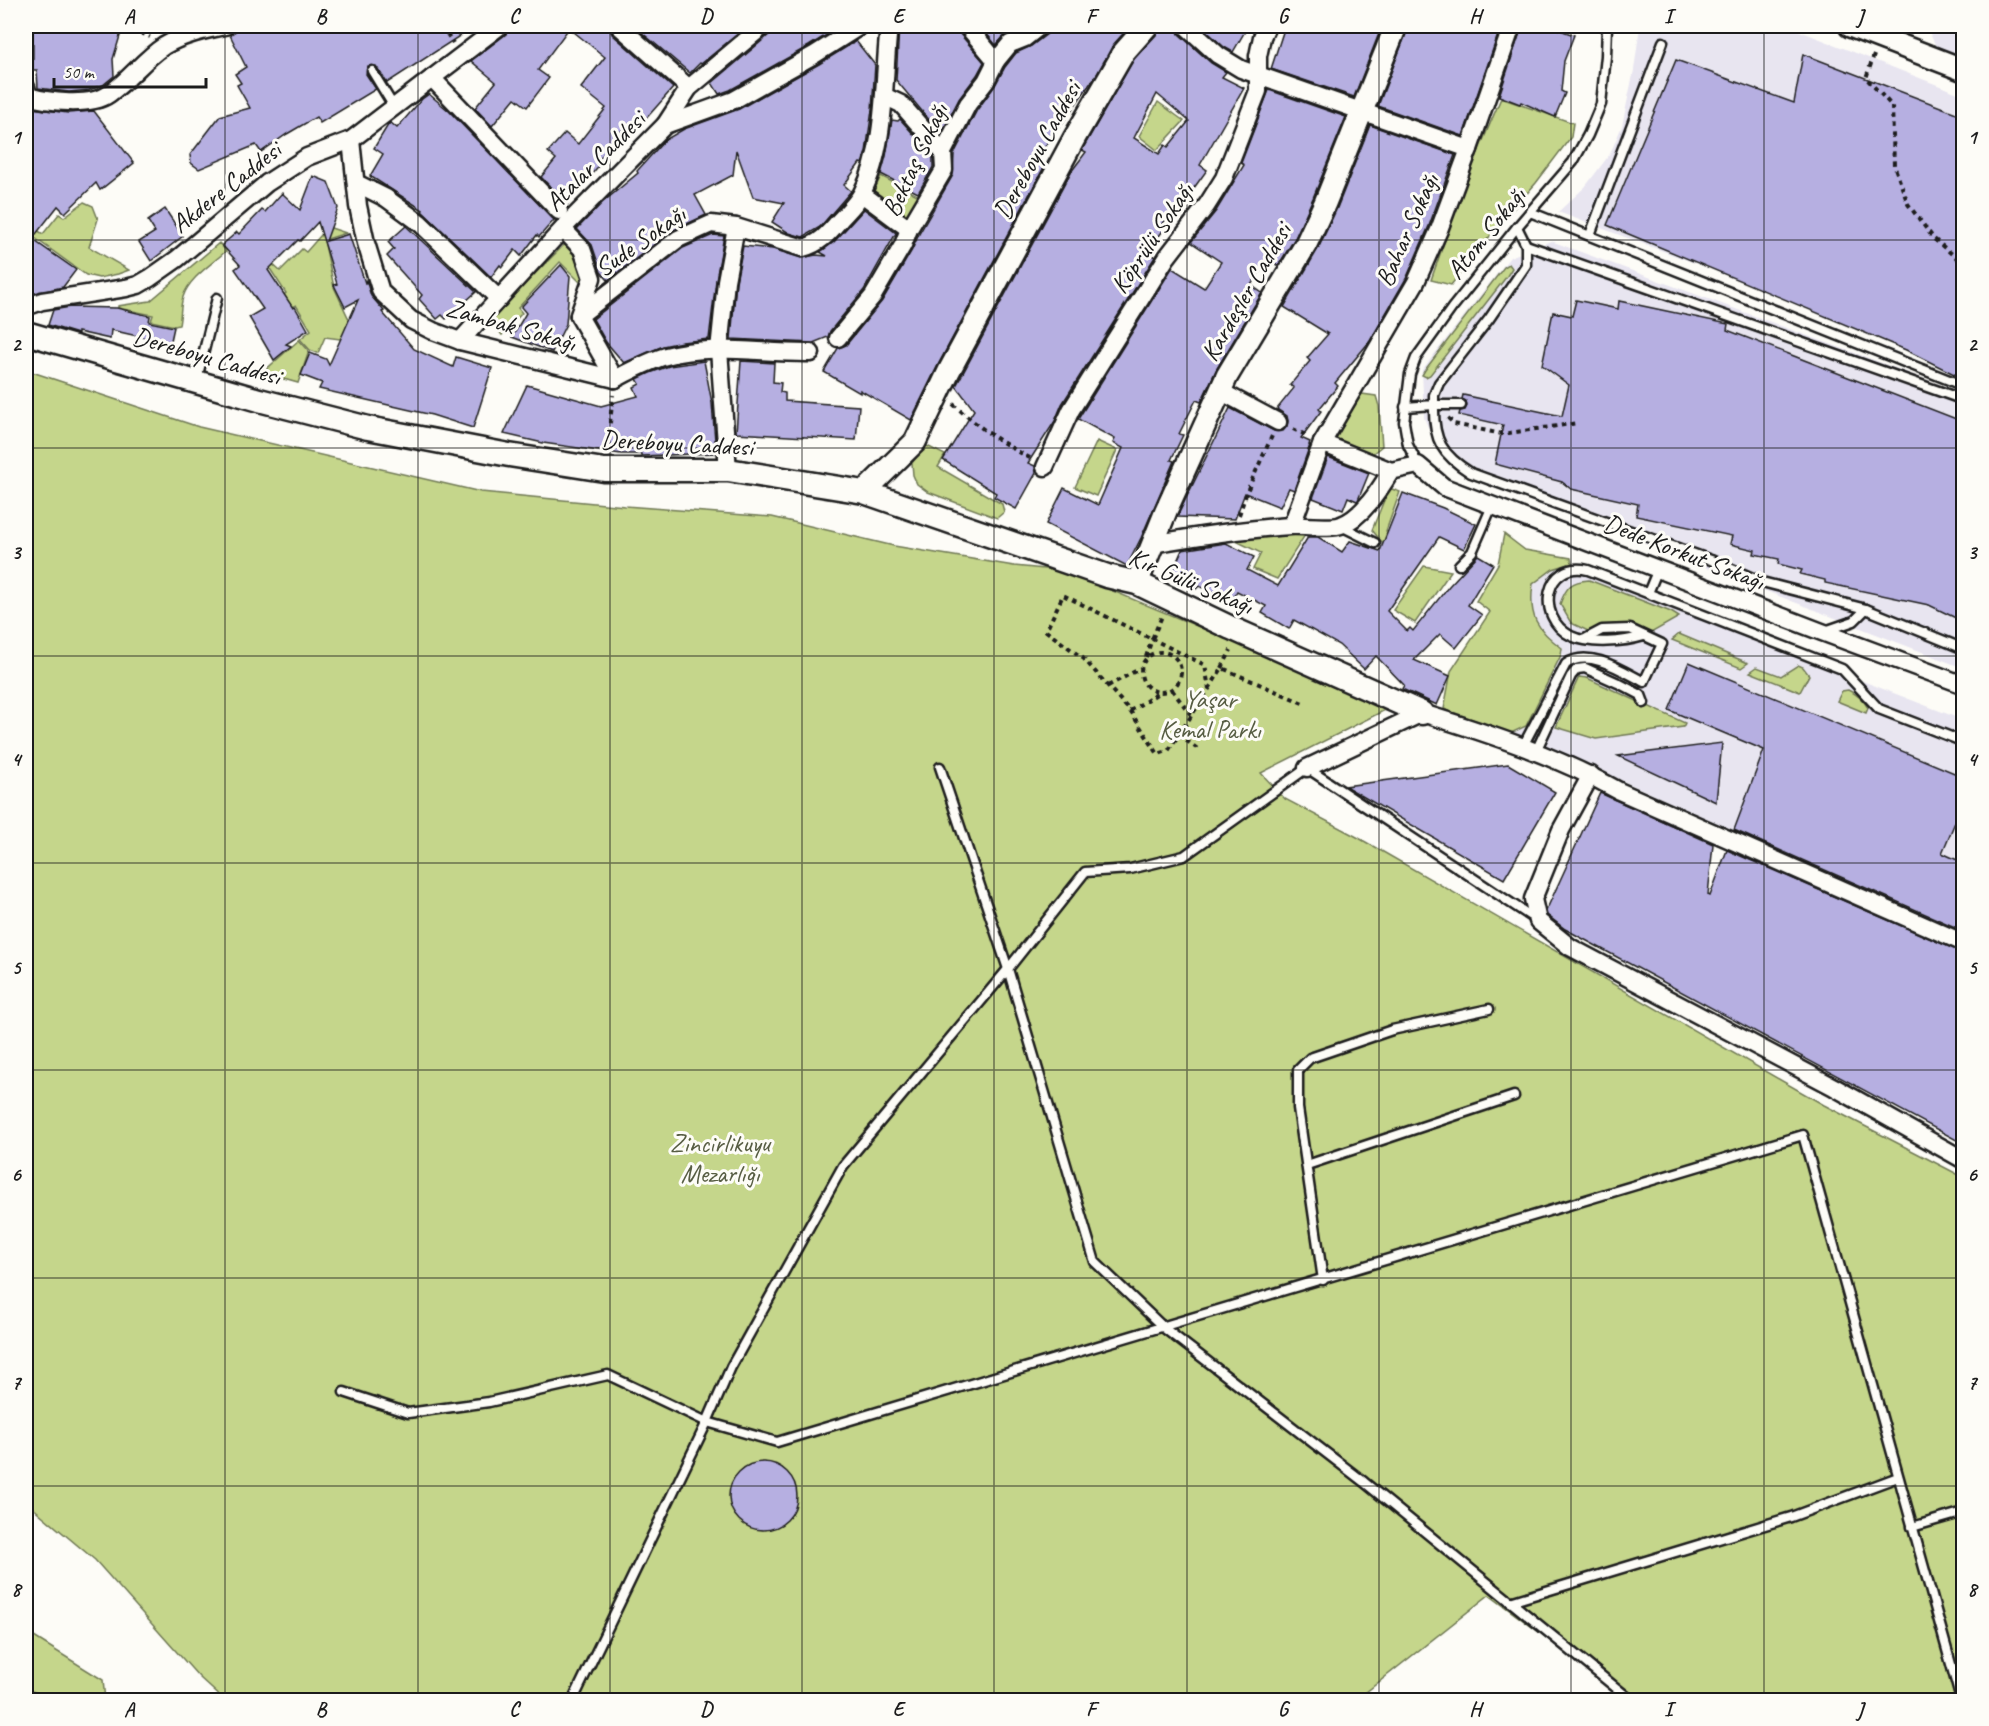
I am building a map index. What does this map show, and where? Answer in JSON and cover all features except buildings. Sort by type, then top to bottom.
[{"type":"main road","name":"Dereboyu Caddesi","points":[[26,333],[196,383],[368,428],[509,455],[604,470],[728,470],[864,492]]},
{"type":"main road","name":"Kır Gülü Sokağı","points":[[864,492],[1107,576],[1137,583],[1422,714]]},
{"type":"street","points":[[26,94],[40,100],[71,103],[107,96],[167,44],[195,33],[225,26]]},
{"type":"street","name":"Akdere Caddesi","points":[[26,308],[42,301],[138,285],[177,258],[267,183],[307,157],[351,140],[500,26]]},
{"type":"street","points":[[619,26],[689,88]]},
{"type":"street","points":[[665,125],[689,88],[763,26]]},
{"type":"street","name":"Atalar Caddesi","points":[[460,341],[563,229],[665,125],[734,100],[860,26]]},
{"type":"street","points":[[889,26],[884,96],[873,161],[862,194],[909,229]]},
{"type":"street","points":[[968,26],[996,61]]},
{"type":"street","name":"Bektaş Sokağı","points":[[838,338],[873,296],[903,245],[909,229],[944,170],[943,153],[968,104],[1010,44],[1025,38],[1040,26]]},
{"type":"street","name":"Dereboyu Caddesi","points":[[864,492],[915,442],[949,371],[1075,137],[1124,52],[1147,26]]},
{"type":"street","points":[[1186,26],[1218,55],[1241,69],[1469,149]]},
{"type":"street","name":"Köprülü Sokağı","points":[[1045,467],[1071,410],[1167,257],[1207,205],[1224,178],[1258,91],[1258,56],[1267,26]]},
{"type":"street","name":"Kardeşler Caddesi","points":[[1137,583],[1227,376],[1306,244],[1325,203],[1396,26]]},
{"type":"street","name":"Bahar Sokağı","points":[[1292,525],[1322,443],[1416,282],[1439,230],[1512,26]]},
{"type":"street","points":[[1850,26],[1888,34],[1964,70]]},
{"type":"street","points":[[432,78],[560,211]]},
{"type":"street","points":[[884,96],[901,104],[943,153]]},
{"type":"street","name":"Zambak Sokağı","points":[[351,140],[358,206],[366,243],[381,292],[411,320],[460,341],[615,379]]},
{"type":"street","points":[[356,183],[386,198],[420,223],[499,299]]},
{"type":"street","name":"Sude Sokağı","points":[[579,316],[678,239],[711,224],[736,227],[803,248],[812,246],[823,239],[862,194]]},
{"type":"street","points":[[728,470],[719,350],[726,281],[736,227]]},
{"type":"street","points":[[563,229],[582,249],[592,278],[579,316],[615,379],[666,356],[719,350],[811,353]]},
{"type":"street","points":[[1220,391],[1277,425]]},
{"type":"street","points":[[1322,443],[1391,471],[1418,465]]},
{"type":"street","name":"Dede Korkut Sokağı","points":[[1418,465],[1444,487],[1964,684]]},
{"type":"street","points":[[1152,544],[1234,531],[1292,525],[1340,526],[1362,510],[1379,491],[1391,471]]},
{"type":"street","points":[[1307,768],[1422,714],[1530,748],[1591,775],[1619,791],[1964,943]]},
{"type":"street","points":[[1591,775],[1562,830],[1533,899],[1538,921],[1570,947],[1824,1082],[1964,1160]]},
{"type":"lane","name":"Atom Sokağı","points":[[1418,465],[1408,445],[1404,422],[1410,374],[1416,358],[1516,227],[1573,162],[1601,104],[1607,26]]},
{"type":"lane","points":[[1590,235],[1663,42]]},
{"type":"lane","points":[[372,71],[394,107]]},
{"type":"lane","points":[[1530,212],[1964,386]]},
{"type":"lane","points":[[1516,227],[1526,245],[1526,265],[1489,319],[1439,383],[1434,395],[1434,420],[1441,446],[1454,462],[1471,473],[1711,560],[1762,582],[1866,609],[1964,649]]},
{"type":"lane","points":[[1526,245],[1964,400]]},
{"type":"lane","points":[[196,383],[217,298]]},
{"type":"lane","points":[[1405,407],[1461,405]]},
{"type":"lane","points":[[1459,565],[1472,552],[1492,506]]},
{"type":"lane","points":[[1340,526],[1375,543]]},
{"type":"lane","points":[[1530,748],[1566,664],[1572,660],[1593,660],[1608,664],[1644,682],[1662,644],[1630,629],[1602,630],[1585,639],[1572,637],[1563,630],[1554,620],[1548,605],[1550,590],[1555,579],[1563,573],[1578,568],[1842,669],[1879,709],[1964,742]]},
{"type":"lane","points":[[1648,593],[1658,569]]},
{"type":"lane","points":[[1822,632],[1854,621],[1866,609]]},
{"type":"lane","points":[[1530,748],[1577,669],[1586,668],[1618,683],[1641,695],[1644,703]]},
{"type":"lane","points":[[940,767],[1008,969],[1095,1262],[1164,1328],[1364,1482],[1631,1701]]},
{"type":"lane","points":[[573,1701],[707,1422],[731,1367],[843,1166],[1008,969],[1085,872],[1130,869],[1184,856],[1307,768],[1538,921]]},
{"type":"lane","points":[[1323,1280],[1298,1108],[1298,1070],[1310,1058],[1392,1030],[1489,1009]]},
{"type":"lane","points":[[1306,1166],[1514,1095]]},
{"type":"lane","points":[[344,1392],[408,1413],[489,1402],[608,1375],[707,1422],[777,1442],[1803,1135],[1960,1701]]},
{"type":"lane","points":[[1510,1602],[1791,1517],[1898,1477]]},
{"type":"lane","points":[[1912,1527],[1964,1512]]},
{"type":"path","points":[[124,26],[135,30]]},
{"type":"path","points":[[1888,34],[1866,78],[1892,106],[1893,165],[1908,204],[1934,239],[1964,264]]},
{"type":"path","points":[[604,470],[615,379]]},
{"type":"path","points":[[964,414],[1002,443],[1045,467]]},
{"type":"path","points":[[1454,424],[1502,434],[1578,423]]},
{"type":"path","points":[[1234,531],[1247,491],[1277,425],[1322,443]]},
{"type":"path","points":[[1209,688],[1205,665],[1063,595],[1046,631],[1084,659],[1130,711],[1158,754],[1168,751],[1179,735],[1222,668],[1232,648]]},
{"type":"path","points":[[1160,692],[1149,688],[1142,679],[1141,668],[1169,598]]},
{"type":"path","points":[[1130,711],[1160,692],[1172,689],[1180,681],[1182,670],[1178,659],[1168,652],[1156,651],[1146,657]]},
{"type":"path","points":[[1108,686],[1141,668]]},
{"type":"path","points":[[1222,668],[1303,703]]},
{"type":"path","points":[[1172,689],[1191,716]]},
{"type":"path","points":[[1179,735],[1199,750]]},
{"type":"shaded area","points":[[1640,26],[1787,26],[1963,95],[1963,363],[1558,212],[1585,187],[1610,154],[1622,126],[1634,70]]},
{"type":"shaded area","points":[[1926,26],[1963,26],[1963,65],[1941,56]]},
{"type":"shaded area","points":[[1551,241],[1963,393],[1963,668],[1467,474],[1441,455],[1424,418],[1422,370],[1510,257]]},
{"type":"shaded area","points":[[1525,550],[1963,720],[1963,933],[1511,733],[1541,652],[1508,584]]},
{"type":"green space","points":[[1501,98],[1573,123],[1571,137],[1451,285],[1431,280],[1464,185]]},
{"type":"green space","points":[[1158,102],[1184,121],[1157,150],[1139,136]]},
{"type":"green space","points":[[881,176],[923,198],[910,222],[872,195]]},
{"type":"green space","points":[[84,202],[93,206],[98,219],[89,247],[129,270],[99,278],[86,275],[32,236],[26,243],[26,223],[43,234],[59,214],[64,217]]},
{"type":"green space","points":[[328,227],[346,233],[324,240],[334,287],[348,317],[371,347],[369,349],[342,336],[340,339],[325,337],[318,353],[310,350],[300,339],[311,330],[296,305],[287,309],[280,298],[286,293],[265,261],[267,259],[280,271],[302,249],[306,252]]},
{"type":"green space","points":[[219,243],[226,251],[186,290],[182,300],[179,325],[151,321],[153,315],[118,308],[118,306],[150,301]]},
{"type":"green space","points":[[565,244],[574,245],[584,276],[579,281],[560,262],[518,308],[522,313],[502,335],[489,319]]},
{"type":"green space","points":[[1509,264],[1512,268],[1507,276],[1430,375],[1426,377],[1422,375],[1504,267]]},
{"type":"green space","points":[[299,340],[309,351],[298,383],[262,373]]},
{"type":"green space","name":"Zincirlikuyu Mezarlığı","points":[[26,370],[199,427],[481,492],[772,517],[894,546],[1014,566],[1065,571],[1391,707],[1261,773],[1285,799],[1357,837],[1824,1105],[1963,1177],[1963,1700],[1631,1700],[1489,1595],[1356,1700],[224,1700],[199,1677],[95,1560],[26,1502]]},
{"type":"green space","points":[[1362,394],[1376,396],[1379,406],[1382,446],[1372,454],[1367,454],[1333,438]]},
{"type":"green space","points":[[1097,441],[1117,450],[1096,496],[1075,487]]},
{"type":"green space","points":[[925,445],[945,455],[938,467],[1002,504],[1004,512],[997,518],[928,492],[917,484],[913,475],[912,463]]},
{"type":"green space","points":[[1389,488],[1400,492],[1386,531],[1407,546],[1405,553],[1381,541],[1372,530]]},
{"type":"green space","points":[[1296,531],[1307,532],[1277,579],[1253,569],[1261,553],[1232,539],[1251,539]]},
{"type":"green space","points":[[1504,534],[1525,550],[1571,558],[1572,563],[1553,569],[1533,584],[1533,614],[1546,635],[1562,648],[1561,655],[1526,726],[1511,733],[1444,709],[1451,671],[1490,612],[1476,601],[1498,564]]},
{"type":"green space","points":[[1424,566],[1451,571],[1415,623],[1393,610]]},
{"type":"green space","points":[[1589,580],[1679,617],[1651,633],[1634,626],[1620,624],[1588,631],[1571,623],[1560,604],[1570,586]]},
{"type":"green space","points":[[1679,634],[1748,663],[1741,668],[1672,640]]},
{"type":"green space","points":[[1798,665],[1803,667],[1809,675],[1800,692],[1750,672],[1757,667],[1781,676]]},
{"type":"green space","points":[[1579,677],[1587,678],[1685,723],[1683,727],[1596,739],[1556,727]]},
{"type":"green space","points":[[1848,690],[1864,702],[1868,708],[1866,713],[1837,701],[1842,691]]},
{"type":"green space","points":[[26,1632],[103,1680],[105,1700],[58,1700],[26,1689]]},
{"type":"park label","name":"Yaşar Kemal Parkı","points":[[1210,714]]}]
